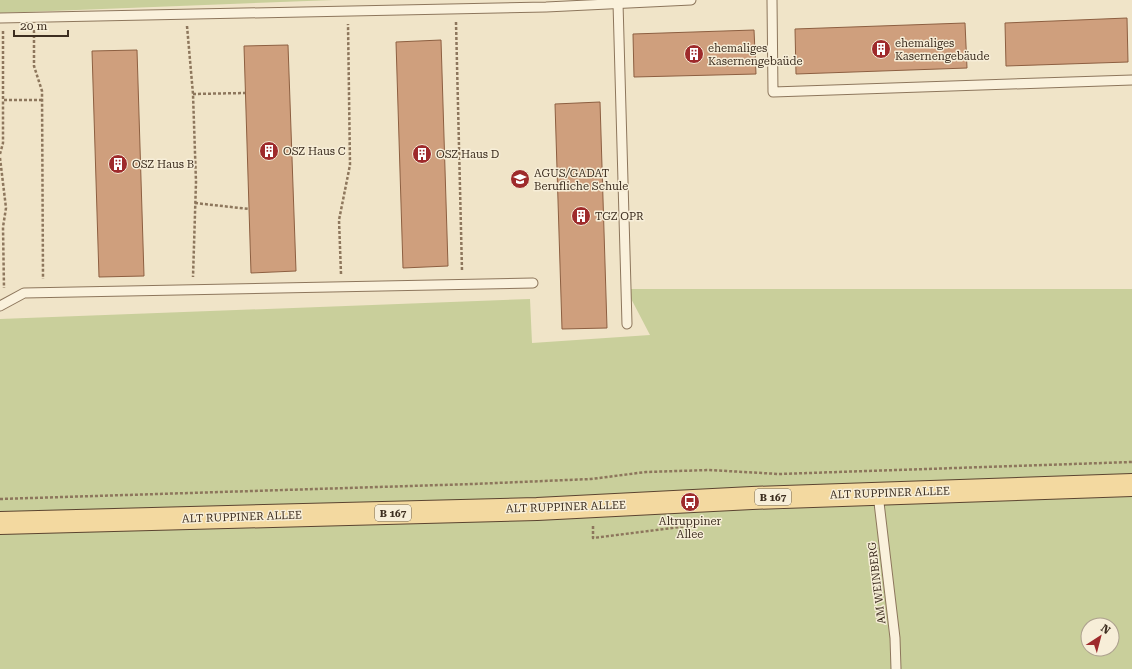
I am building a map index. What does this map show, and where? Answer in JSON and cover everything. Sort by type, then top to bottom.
[{"type":"main road","name":"ALT RUPPINER ALLEE","points":[[0,523],[530,509],[1132,485]]},
{"type":"lane","points":[[1,18],[529,7],[691,0]]},
{"type":"lane","points":[[772,0],[773,92],[1132,80]]},
{"type":"lane","points":[[618,3],[627,324]]},
{"type":"lane","points":[[0,306],[24,293],[533,283]]},
{"type":"lane","name":"AM WEINBERG","points":[[878,494],[895,638],[896,669]]},
{"type":"path","points":[[456,8],[462,284]]},
{"type":"path","points":[[342,286],[339,220],[350,165],[348,10]]},
{"type":"path","points":[[186,14],[193,94],[195,203],[193,282]]},
{"type":"path","points":[[35,17],[34,66],[42,91],[43,287]]},
{"type":"path","points":[[0,154],[3,143],[1,18]]},
{"type":"path","points":[[193,94],[245,93]]},
{"type":"path","points":[[3,100],[42,100]]},
{"type":"path","points":[[0,158],[6,208],[3,226],[4,288]]},
{"type":"path","points":[[195,203],[249,210]]},
{"type":"path","points":[[0,289],[12,288]]},
{"type":"path","points":[[0,499],[473,484],[591,479],[646,472],[709,470],[779,474],[1132,462]]},
{"type":"green space","points":[[0,0],[334,0],[0,13]]},
{"type":"green space","points":[[626,289],[1132,289],[1132,669],[0,669],[0,319],[530,299],[532,343],[650,335]]},
{"type":"building","points":[[1127,18],[1128,62],[1006,66],[1005,23]]},
{"type":"building","name":"ehemaliges Kasernengebäude","points":[[965,23],[967,68],[796,74],[795,29]]},
{"type":"building","name":"ehemaliges Kasernengebaüde","points":[[754,30],[756,74],[634,77],[633,34]]},
{"type":"building","name":"OSZ Haus D","points":[[441,40],[448,266],[403,268],[396,42]]},
{"type":"building","name":"OSZ Haus C","points":[[288,45],[296,271],[251,273],[244,46]]},
{"type":"building","name":"OSZ Haus B","points":[[137,50],[144,276],[99,277],[92,51]]},
{"type":"building","name":"TGZ OPR","points":[[600,102],[607,328],[562,329],[555,104]]},
{"type":"place","name":"ehemaliges Kasernengebäude","points":[[881,49]]},
{"type":"place","name":"ehemaliges Kasernengebaüde","points":[[694,54]]},
{"type":"place","name":"OSZ Haus C","points":[[269,151]]},
{"type":"place","name":"OSZ Haus D","points":[[422,154]]},
{"type":"place","name":"OSZ Haus B","points":[[118,164]]},
{"type":"place","name":"AGUS/GADAT Berufliche Schule","points":[[520,179]]},
{"type":"place","name":"TGZ OPR","points":[[581,216]]},
{"type":"place","name":"Altruppiner Allee","points":[[690,502]]}]
